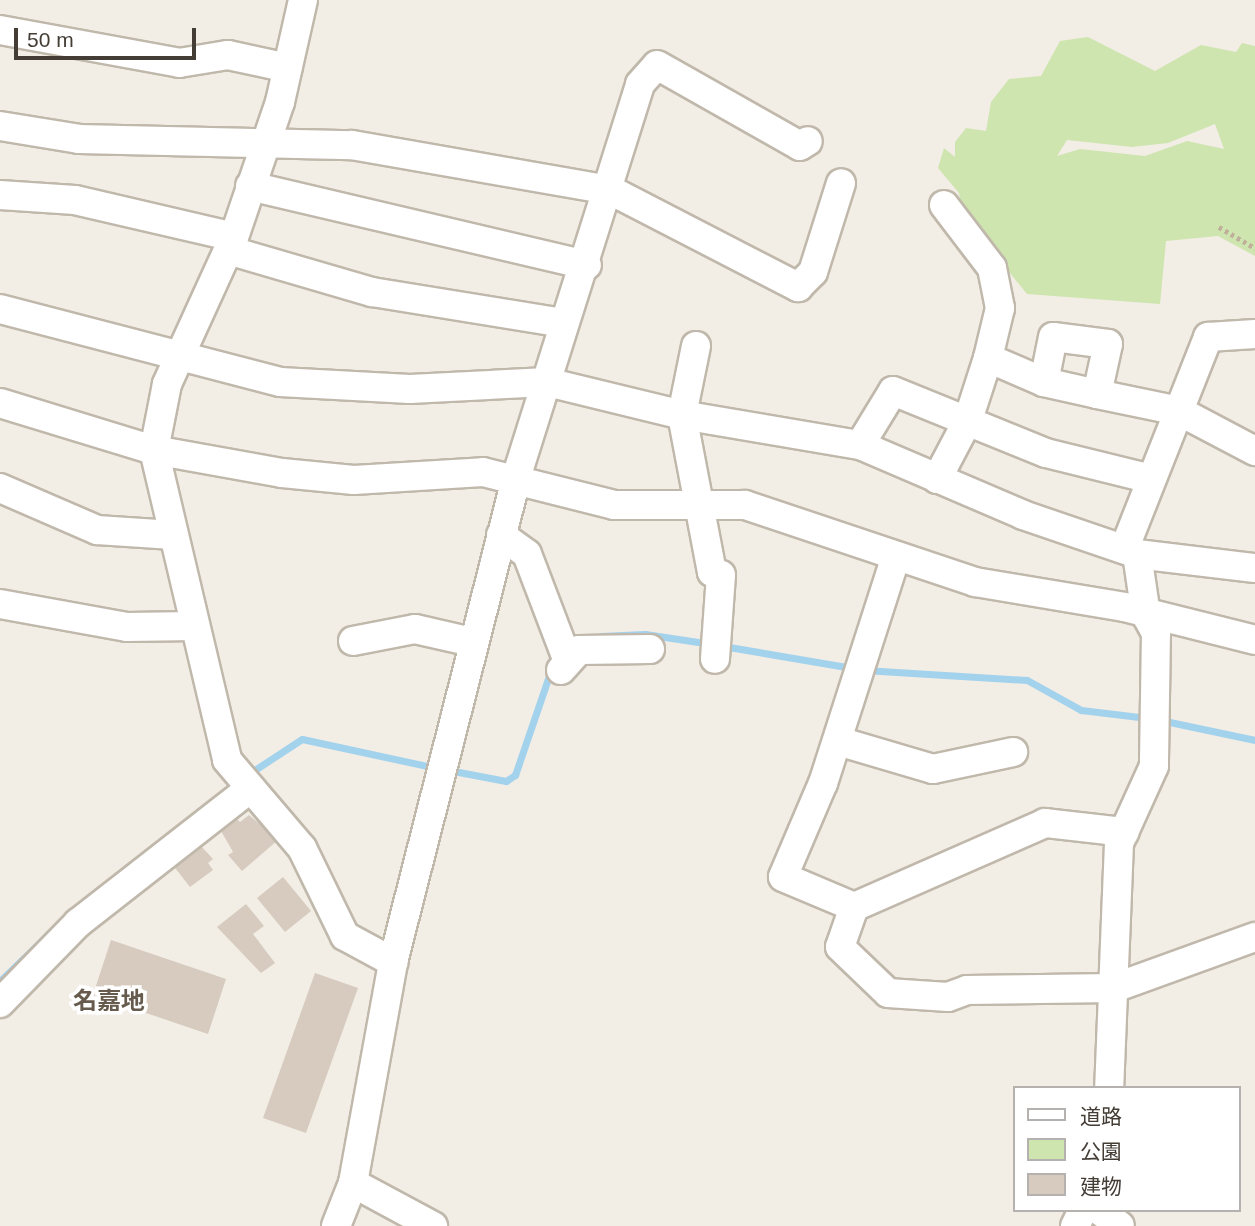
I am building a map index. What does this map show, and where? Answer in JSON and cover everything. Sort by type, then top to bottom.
[{"type":"street","points":[[303,0],[288,68],[231,244],[178,356],[154,450],[228,760],[302,848],[345,936],[393,962]]},
{"type":"street","points":[[0,30],[179,64],[228,55],[288,68]]},
{"type":"street","points":[[336,1226],[353,1183],[393,962],[472,642],[515,484],[564,323],[587,265],[640,84],[657,65],[800,146],[807,141]]},
{"type":"street","points":[[0,126],[79,139],[264,143],[428,154],[610,190],[798,287],[813,272],[841,183]]},
{"type":"street","points":[[250,186],[587,265]]},
{"type":"street","points":[[0,195],[75,200],[231,244],[372,292],[564,323]]},
{"type":"street","points":[[937,479],[968,420],[988,358],[1000,308],[992,268],[944,205]]},
{"type":"street","points":[[0,309],[280,382],[361,389],[547,382],[682,415],[860,445],[937,479],[1131,551],[1255,568]]},
{"type":"street","points":[[1110,1086],[1124,832],[1154,766],[1157,703],[1156,633],[1146,615],[1131,551],[1151,479],[1209,337],[1255,334]]},
{"type":"street","points":[[1044,382],[1053,337],[1108,344],[1097,394]]},
{"type":"street","points":[[696,346],[682,415],[696,502],[712,572],[721,575],[720,630],[715,659]]},
{"type":"street","points":[[988,358],[1044,382],[1179,411],[1255,451]]},
{"type":"street","points":[[860,445],[893,391],[1046,453],[1151,479]]},
{"type":"street","points":[[0,403],[154,450],[354,480],[452,472],[614,505],[696,502],[772,510],[975,582],[1146,615],[1255,640]]},
{"type":"street","points":[[0,488],[97,530],[173,535]]},
{"type":"street","points":[[501,535],[527,554],[561,655],[579,650],[650,649]]},
{"type":"street","points":[[896,556],[861,656],[857,687],[838,741],[783,877],[854,907],[1045,823],[1124,832]]},
{"type":"street","points":[[0,604],[127,626],[194,626]]},
{"type":"street","points":[[353,641],[415,629],[472,642]]},
{"type":"street","points":[[838,741],[933,769],[1013,752]]},
{"type":"street","points":[[0,1003],[78,923],[251,788]]},
{"type":"street","points":[[854,907],[840,947],[888,993],[948,997],[967,990],[1114,988],[1255,937]]},
{"type":"street","points":[[353,1183],[433,1226]]},
{"type":"street","points":[[1103,1212],[1121,1226]]},
{"type":"path","points":[[1219,227],[1255,248]]},
{"type":"green space","points":[[1088,37],[1155,71],[1201,45],[1236,52],[1242,43],[1255,46],[1255,256],[1218,236],[1166,241],[1160,304],[1027,294],[962,214],[959,193],[938,168],[944,148],[955,157],[955,142],[966,128],[986,131],[991,102],[1009,79],[1041,76],[1060,41]],"holes":[[[1215,124],[1224,149],[1187,141],[1145,156],[1080,149],[1057,156],[1067,140],[1132,147],[1168,143]]]},
{"type":"building","points":[[249,815],[278,840],[242,871],[228,855],[233,852],[220,829],[234,816],[240,822]]},
{"type":"building","points":[[198,843],[213,859],[208,863],[213,870],[190,887],[172,864]]},
{"type":"building","points":[[283,877],[311,911],[285,932],[257,898]]},
{"type":"building","points":[[246,904],[264,926],[253,934],[275,963],[261,973],[217,927]]},
{"type":"building","points":[[111,940],[226,979],[208,1034],[93,995]]},
{"type":"building","points":[[315,973],[358,988],[306,1133],[263,1118]]},
{"type":"waterway","points":[[601,636],[645,634],[711,644]]},
{"type":"waterway","points":[[723,646],[852,668]]},
{"type":"waterway","points":[[448,770],[506,781],[515,775],[552,667]]},
{"type":"waterway","points":[[864,670],[1027,680],[1081,710],[1148,718]]},
{"type":"waterway","points":[[1160,720],[1255,740]]},
{"type":"waterway","points":[[250,773],[302,739],[436,768]]},
{"type":"waterway","points":[[0,981],[66,917]]},
{"type":"district","name":"名嘉地","points":[[109,1001]]}]
